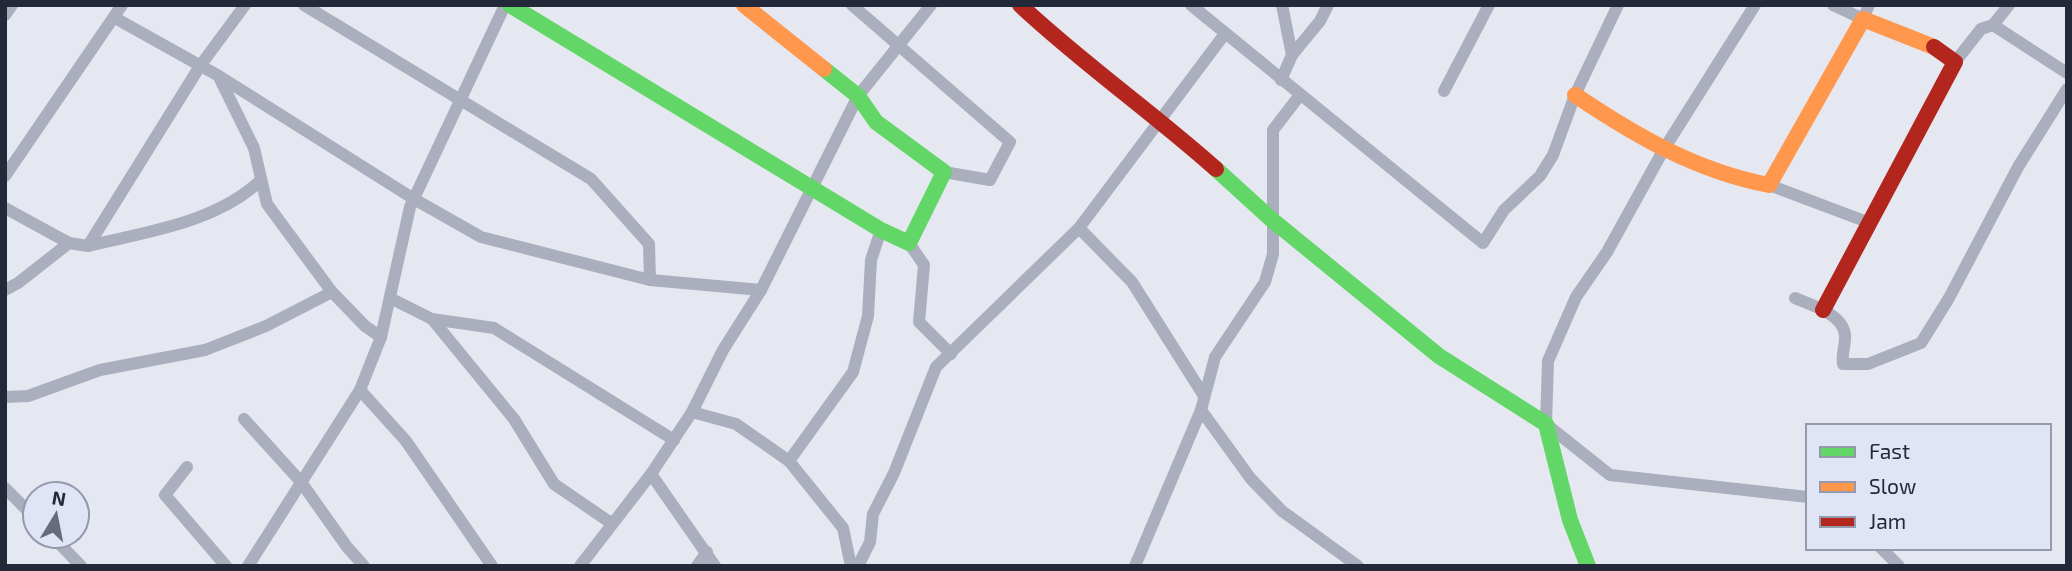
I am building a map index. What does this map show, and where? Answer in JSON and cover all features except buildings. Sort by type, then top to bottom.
[{"type":"street","points":[[5,15],[12,5]]},
{"type":"street","points":[[5,176],[122,5]]},
{"type":"street","points":[[88,246],[200,66],[245,5]]},
{"type":"street","points":[[304,5],[591,179],[649,244],[650,280]]},
{"type":"street","points":[[248,566],[360,390],[381,337],[414,199],[508,5],[881,230],[909,243],[924,265],[919,322],[951,354]]},
{"type":"street","points":[[744,5],[858,96],[876,122],[944,172],[990,180],[1010,142],[852,5]]},
{"type":"street","points":[[580,566],[651,474],[692,412],[723,350],[761,290],[858,96],[931,5]]},
{"type":"street","points":[[1020,5],[1052,35],[1161,120],[1271,219],[1439,356],[1546,424],[1610,475],[1806,497]]},
{"type":"street","points":[[1191,5],[1224,35],[1483,243],[1504,210],[1540,176],[1553,155],[1575,95],[1618,5]]},
{"type":"street","points":[[1282,5],[1292,55]]},
{"type":"street","points":[[1281,80],[1292,55],[1320,21],[1328,5]]},
{"type":"street","points":[[1444,91],[1489,5]]},
{"type":"street","points":[[1588,566],[1570,520],[1546,424],[1548,361],[1576,297],[1607,252],[1664,149],[1755,5]]},
{"type":"street","points":[[1833,5],[1866,12],[1930,44],[1955,62]]},
{"type":"street","points":[[1823,310],[1955,62],[1981,29],[1993,25],[2009,5]]},
{"type":"street","points":[[1769,185],[1866,12]]},
{"type":"street","points":[[115,18],[219,76],[414,199],[481,237],[650,280],[761,290]]},
{"type":"street","points":[[1993,25],[2067,73]]},
{"type":"street","points":[[858,566],[870,542],[873,514],[894,473],[936,367],[1079,228],[1224,35]]},
{"type":"street","points":[[219,76],[249,135],[267,204],[332,292],[365,326],[381,337]]},
{"type":"street","points":[[1795,298],[1823,310],[1839,323],[1845,334],[1843,364],[1868,364],[1921,343],[1949,298],[2018,167],[2067,89]]},
{"type":"street","points":[[1135,566],[1201,410],[1215,357],[1265,282],[1273,254],[1273,130],[1300,95]]},
{"type":"street","points":[[1575,95],[1630,132],[1664,149],[1744,181],[1769,185],[1870,223]]},
{"type":"street","points":[[909,243],[944,172]]},
{"type":"street","points":[[5,208],[69,243],[88,246],[210,213],[244,196],[260,181]]},
{"type":"street","points":[[1079,228],[1132,282],[1204,396]]},
{"type":"street","points":[[789,461],[853,372],[868,316],[871,261],[881,230]]},
{"type":"street","points":[[5,290],[18,284],[69,243]]},
{"type":"street","points":[[5,397],[28,396],[100,370],[205,350],[265,326],[332,292]]},
{"type":"street","points":[[390,298],[432,318],[494,328],[674,439]]},
{"type":"street","points":[[432,318],[514,419],[554,484],[611,523]]},
{"type":"street","points":[[360,390],[406,441],[492,566]]},
{"type":"street","points":[[1201,410],[1251,479],[1282,511],[1358,566]]},
{"type":"street","points":[[692,412],[736,424],[789,461],[843,528],[851,566]]},
{"type":"street","points":[[244,419],[301,482],[364,566]]},
{"type":"street","points":[[187,467],[165,495],[226,566]]},
{"type":"street","points":[[651,474],[715,566]]},
{"type":"street","points":[[5,488],[21,504]]},
{"type":"street","points":[[66,550],[81,566]]},
{"type":"street","points":[[1883,550],[1899,566]]},
{"type":"street","points":[[696,566],[707,552]]},
{"type":"traffic: fast","points":[[510,5],[881,230],[909,243],[944,172],[876,122],[858,96],[824,69]]},
{"type":"traffic: fast","points":[[1216,169],[1271,219],[1439,356],[1546,424],[1570,520],[1588,566]]},
{"type":"traffic: slow","points":[[744,5],[824,69]]},
{"type":"traffic: slow","points":[[1575,95],[1668,150],[1716,171],[1769,185],[1863,19],[1934,47]]},
{"type":"traffic: jam","points":[[1020,5],[1216,169]]},
{"type":"traffic: jam","points":[[1823,310],[1955,62],[1934,47]]}]
